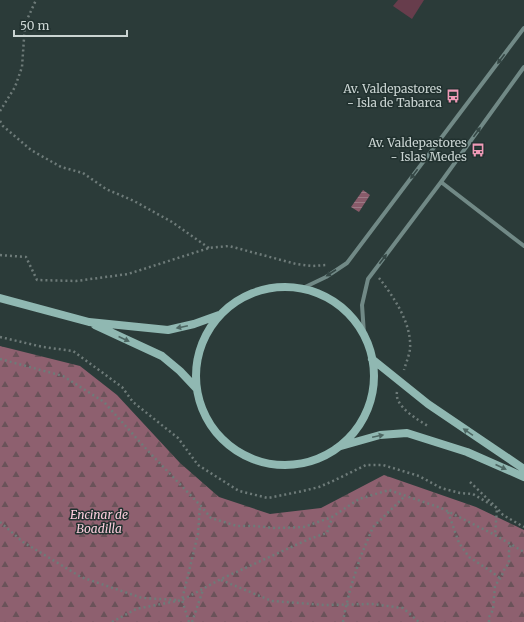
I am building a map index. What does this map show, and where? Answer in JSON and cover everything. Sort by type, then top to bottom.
[{"type":"street","points":[[303,288],[326,277],[347,263],[524,28]]},
{"type":"street","points":[[340,446],[357,429],[368,407],[374,383],[372,359],[364,334],[362,305],[368,279],[524,67]]},
{"type":"street","points":[[440,182],[524,246]]},
{"type":"street","points":[[364,334],[348,313],[327,297],[303,288],[280,286],[258,290],[237,300],[219,315],[204,336],[197,362],[196,388],[204,414],[219,436],[239,453],[264,463],[291,465],[317,459],[340,446],[380,435],[407,433],[467,452],[524,477]]},
{"type":"street","points":[[0,298],[89,322],[168,330],[194,324],[219,315]]},
{"type":"street","points":[[89,322],[162,356],[180,371],[196,388]]},
{"type":"street","points":[[372,359],[428,404],[524,469]]},
{"type":"path","points":[[0,111],[15,87],[22,67],[25,24],[36,0]]},
{"type":"path","points":[[0,121],[3,126],[31,150],[61,167],[83,173],[106,189],[134,201],[172,222],[209,248]]},
{"type":"path","points":[[0,255],[26,257],[37,280],[76,281],[128,274],[209,248],[229,246],[296,264],[312,266],[347,263]]},
{"type":"path","points":[[374,271],[388,290],[405,318],[407,328],[410,349],[396,395],[398,401],[412,416],[433,429]]},
{"type":"path","points":[[0,337],[43,347],[73,351],[122,386],[132,402],[178,438],[198,465],[240,491],[268,498],[296,493],[319,487],[366,465],[383,465],[419,476],[442,488],[460,493],[473,494],[497,508]]},
{"type":"path","points":[[0,360],[63,376],[104,402],[211,518],[237,526],[304,528],[332,517],[359,499],[389,490],[440,508],[524,552]]},
{"type":"path","points":[[470,482],[503,515],[524,527]]},
{"type":"path","points":[[344,622],[346,605],[360,558],[374,527],[405,496]]},
{"type":"path","points":[[190,622],[182,600],[198,534],[200,505]]},
{"type":"path","points":[[495,536],[497,508]]},
{"type":"path","points":[[448,512],[459,543],[469,557],[500,578]]},
{"type":"path","points":[[112,622],[136,609],[182,600],[221,579],[309,539],[327,533],[332,517]]},
{"type":"path","points":[[0,522],[23,542],[81,577],[142,598],[182,600]]},
{"type":"path","points":[[489,622],[489,617],[493,610],[495,586],[509,563],[508,558],[511,544]]},
{"type":"path","points":[[221,579],[272,601],[325,605],[372,604],[403,608],[419,622]]},
{"type":"path","points":[[190,622],[203,590]]},
{"type":"shaded area","points":[[398,0],[424,0],[412,19],[393,6]]},
{"type":"shaded area","points":[[363,190],[370,195],[359,212],[351,207]]},
{"type":"green space","name":"Encinar de Boadilla","points":[[0,346],[80,366],[117,395],[180,463],[219,497],[270,514],[321,508],[384,475],[476,507],[524,530],[524,622],[0,622]]},
{"type":"place","name":"Av. Valdepastores - Isla de Tabarca","points":[[453,96]]},
{"type":"place","name":"Av. Valdepastores - Islas Medes","points":[[478,150]]}]
